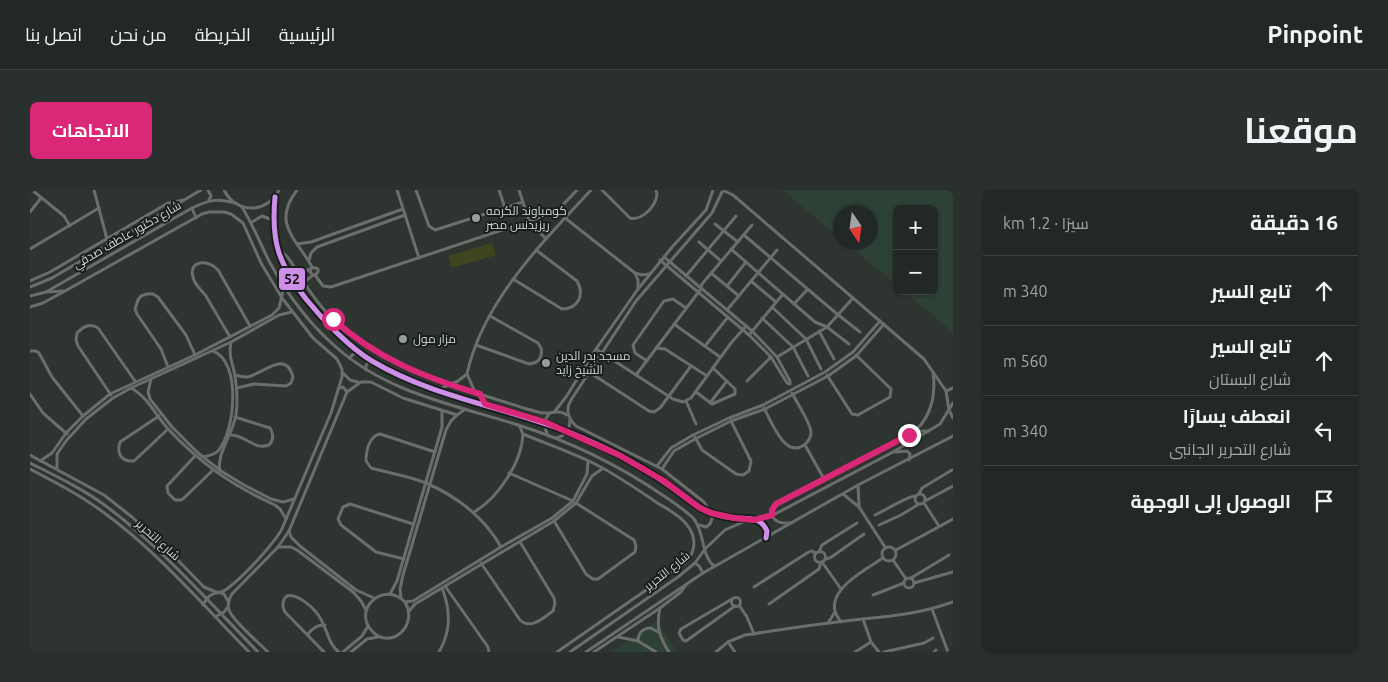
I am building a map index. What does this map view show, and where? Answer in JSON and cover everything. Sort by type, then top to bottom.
[{"type":"street","points":[[32,190],[64,216],[70,226]]},
{"type":"street","points":[[94,190],[107,239]]},
{"type":"street","name":"شارع دكتور عاطف صدقي","points":[[30,287],[52,278],[202,190]]},
{"type":"street","points":[[208,190],[211,196],[209,200],[223,200],[235,203]]},
{"type":"street","points":[[224,190],[235,203],[251,209],[268,203],[279,190]]},
{"type":"street","points":[[297,190],[288,206],[286,219],[288,230],[309,260],[310,272],[323,286],[331,287],[556,211],[577,190]]},
{"type":"street","points":[[397,190],[419,258]]},
{"type":"street","points":[[416,190],[432,230],[523,202]]},
{"type":"street","points":[[499,190],[505,208]]},
{"type":"street","points":[[519,190],[529,221],[546,239]]},
{"type":"street","points":[[475,393],[467,374],[476,345],[490,316],[513,279],[536,250],[591,190]]},
{"type":"street","points":[[602,190],[630,218],[634,219],[641,217],[656,201],[658,197],[656,190]]},
{"type":"street","points":[[548,436],[545,422],[548,416],[561,404],[596,349],[649,274],[706,210],[713,190]]},
{"type":"street","points":[[717,190],[733,195],[924,359],[946,391],[949,410],[953,418]]},
{"type":"street","points":[[556,439],[567,432],[570,424],[568,407],[636,301],[715,209],[724,191]]},
{"type":"street","points":[[275,197],[273,220],[278,252],[295,284],[318,314],[371,360],[398,375],[437,390],[545,422],[578,436],[619,455],[664,481],[700,508],[711,513],[754,520],[764,526],[767,531],[766,538]]},
{"type":"street","points":[[30,212],[41,198]]},
{"type":"street","points":[[30,281],[50,272],[168,203],[185,200]]},
{"type":"street","name":"شارع دكتور عاطف صدقي","points":[[30,296],[46,292],[209,200]]},
{"type":"street","points":[[242,207],[252,222],[284,287],[319,332],[349,358],[366,370],[406,391],[519,425],[556,439],[613,465],[648,485],[689,513],[698,525],[706,557],[714,566]]},
{"type":"street","points":[[30,250],[99,208]]},
{"type":"street","points":[[192,208],[196,218]]},
{"type":"street","points":[[297,244],[311,242],[403,209]]},
{"type":"street","points":[[30,307],[65,292],[196,218],[209,212],[224,212],[231,214],[243,223],[262,263],[282,298],[313,338],[338,359],[343,372],[350,380],[372,382],[403,398],[457,415]]},
{"type":"street","points":[[309,260],[311,253],[317,247],[405,215]]},
{"type":"street","points":[[252,222],[262,216],[273,220]]},
{"type":"street","points":[[686,276],[736,216]]},
{"type":"street","points":[[565,218],[635,273],[649,274]]},
{"type":"street","points":[[715,224],[738,242]]},
{"type":"street","points":[[691,225],[696,230]]},
{"type":"street","points":[[636,375],[700,290],[702,284],[752,225]]},
{"type":"street","points":[[352,227],[354,233]]},
{"type":"street","points":[[744,235],[860,332]]},
{"type":"street","points":[[253,244],[260,241]]},
{"type":"street","points":[[700,242],[722,261]]},
{"type":"street","points":[[732,249],[815,322],[827,327],[849,344]]},
{"type":"street","points":[[513,279],[562,309],[575,306],[579,301],[580,287],[576,281],[536,250]]},
{"type":"street","points":[[727,310],[777,250]]},
{"type":"street","points":[[278,252],[285,254],[308,290],[328,314],[352,336],[404,367],[448,385],[540,412],[562,412],[569,416],[572,422],[581,430],[657,466],[699,498],[711,513],[712,521],[710,524],[702,527],[698,525]]},
{"type":"street","points":[[660,260],[666,265],[700,290],[727,310],[752,331],[777,357],[790,384],[787,383],[771,357],[749,335],[728,317],[700,290],[686,276],[664,257]]},
{"type":"street","points":[[726,286],[746,262]]},
{"type":"street","points":[[230,337],[193,278],[194,265],[210,263],[218,270],[251,328]]},
{"type":"street","points":[[298,274],[311,268],[318,268],[318,272],[304,282]]},
{"type":"street","points":[[635,273],[638,280],[638,289]]},
{"type":"street","points":[[711,273],[739,296]]},
{"type":"street","points":[[751,281],[776,302]]},
{"type":"street","points":[[40,460],[52,453],[66,433],[83,416],[135,381],[168,366],[212,351],[230,342],[276,312],[284,287]]},
{"type":"street","points":[[306,299],[308,290]]},
{"type":"street","points":[[794,304],[808,290]]},
{"type":"street","points":[[46,292],[65,292]]},
{"type":"street","points":[[168,366],[161,349],[137,314],[136,304],[141,296],[153,294],[158,297],[186,335],[196,356]]},
{"type":"street","points":[[749,335],[783,294]]},
{"type":"street","points":[[774,362],[777,357],[827,327],[853,298]]},
{"type":"street","points":[[647,361],[636,353],[633,346],[664,301],[676,300],[686,308]]},
{"type":"street","points":[[772,307],[806,339],[821,369]]},
{"type":"street","points":[[57,469],[57,454],[70,436],[112,396],[151,379],[230,337],[279,315],[292,312]]},
{"type":"street","points":[[476,345],[529,364],[537,362],[541,358],[541,348],[538,343],[490,316]]},
{"type":"street","points":[[705,346],[728,317]]},
{"type":"street","points":[[762,318],[793,347],[808,376]]},
{"type":"street","points":[[815,322],[815,334]]},
{"type":"street","points":[[657,466],[673,449],[694,437],[764,407],[826,374],[855,354],[882,322]]},
{"type":"street","points":[[674,324],[720,357]]},
{"type":"street","points":[[112,396],[76,343],[77,333],[84,326],[93,325],[98,328],[135,381]]},
{"type":"street","points":[[596,349],[676,401],[686,401],[746,326]]},
{"type":"street","points":[[819,331],[834,359]]},
{"type":"street","points":[[313,338],[319,332]]},
{"type":"street","points":[[662,340],[665,349]]},
{"type":"street","points":[[202,458],[219,450],[235,403],[235,374],[229,354],[230,342]]},
{"type":"street","points":[[349,358],[355,353],[353,346]]},
{"type":"street","points":[[656,348],[665,349],[707,376]]},
{"type":"street","points":[[30,351],[39,353],[52,377],[83,416]]},
{"type":"street","points":[[212,351],[223,356],[226,361],[235,403],[236,417],[220,456],[221,471]]},
{"type":"street","points":[[826,374],[852,414],[858,415],[890,397],[891,389],[855,354]]},
{"type":"street","points":[[747,381],[771,357],[777,357]]},
{"type":"street","points":[[366,370],[366,364],[371,360]]},
{"type":"street","points":[[235,374],[244,377],[249,376],[272,365],[280,364],[288,367],[293,377],[291,383],[286,386],[254,384],[236,388]]},
{"type":"street","points":[[589,372],[651,412],[658,410],[691,366]]},
{"type":"street","points":[[710,404],[735,394],[735,389],[713,368]]},
{"type":"street","points":[[792,523],[777,522],[772,515],[772,510],[776,504],[915,431],[926,418],[931,408],[934,390],[933,371]]},
{"type":"street","points":[[203,605],[206,598],[227,589],[273,543],[295,499],[339,388],[343,372]]},
{"type":"street","points":[[437,390],[467,374]]},
{"type":"street","points":[[151,379],[148,392],[150,399],[168,429],[212,471],[240,488],[270,501],[283,502],[295,499]]},
{"type":"street","points":[[383,387],[386,381]]},
{"type":"street","points":[[215,617],[221,615],[228,605],[232,594],[278,547],[289,531],[347,392],[361,382]]},
{"type":"street","points":[[710,404],[727,382]]},
{"type":"street","points":[[131,388],[142,395],[196,455],[270,501],[280,509],[286,520]]},
{"type":"street","points":[[339,388],[343,388],[347,392]]},
{"type":"street","points":[[946,391],[953,388]]},
{"type":"street","points":[[695,392],[710,404]]},
{"type":"street","points":[[764,407],[785,444],[796,448],[805,445],[810,436],[810,429],[792,393]]},
{"type":"street","points":[[30,394],[43,413],[70,436]]},
{"type":"street","points":[[480,394],[485,404]]},
{"type":"street","points":[[686,401],[696,424]]},
{"type":"street","name":"شارع التحرير","points":[[570,652],[678,577],[695,563],[705,549],[725,530],[742,522],[772,515],[893,452],[940,424],[953,403]]},
{"type":"street","points":[[561,404],[568,407]]},
{"type":"street","points":[[390,594],[405,559],[446,430],[451,421],[464,410]]},
{"type":"street","points":[[401,598],[400,589],[405,559],[413,524],[442,427],[442,411]]},
{"type":"street","points":[[160,415],[120,442],[119,454],[122,459],[128,462],[134,461],[168,429]]},
{"type":"street","points":[[230,435],[238,435],[260,447],[269,446],[273,439],[270,428],[236,417]]},
{"type":"street","points":[[443,418],[451,421]]},
{"type":"street","points":[[694,437],[702,450],[733,472],[740,475],[747,473],[751,468],[751,461],[730,420]]},
{"type":"street","points":[[474,512],[495,496],[520,452],[522,434],[519,425]]},
{"type":"street","points":[[578,436],[581,430]]},
{"type":"street","points":[[915,431],[930,431]]},
{"type":"street","points":[[435,452],[380,434],[371,438],[366,457],[368,466],[425,483],[455,499],[474,512],[489,528],[501,548]]},
{"type":"street","points":[[522,434],[603,468],[681,518],[692,531],[694,539],[691,557],[673,572],[558,652]]},
{"type":"street","name":"شارع التحرير","points":[[586,652],[599,646],[714,566],[858,485],[953,436]]},
{"type":"street","points":[[317,445],[324,448]]},
{"type":"street","points":[[805,445],[824,479]]},
{"type":"street","points":[[662,469],[673,449]]},
{"type":"street","points":[[893,452],[907,451],[910,457],[909,460]]},
{"type":"street","points":[[30,455],[80,480],[104,495],[128,514],[164,546],[204,587],[226,596],[231,614],[268,652]]},
{"type":"street","points":[[196,455],[167,486],[167,491],[175,500],[184,498],[212,471]]},
{"type":"street","points":[[574,502],[587,474],[588,461]]},
{"type":"street","name":"شارع التحرير","points":[[30,463],[76,487],[107,507],[159,551],[258,652]]},
{"type":"street","points":[[351,652],[367,639],[380,636],[392,637],[402,632],[408,623],[409,612],[414,603],[480,562],[520,542],[553,520],[574,502],[592,476],[603,468]]},
{"type":"street","name":"شارع التحرير","points":[[30,469],[74,492],[103,512],[144,546],[249,652]]},
{"type":"street","points":[[919,504],[915,500],[922,488],[952,470]]},
{"type":"street","points":[[509,473],[574,502],[634,540],[635,552],[598,579],[593,579],[586,574],[553,520]]},
{"type":"street","points":[[587,474],[590,473],[592,476]]},
{"type":"street","points":[[832,475],[836,481]]},
{"type":"street","points":[[76,487],[80,480]]},
{"type":"street","points":[[643,493],[648,485]]},
{"type":"street","points":[[858,485],[860,507]]},
{"type":"street","points":[[879,525],[953,486]]},
{"type":"street","points":[[844,494],[860,507],[885,547]]},
{"type":"street","points":[[875,515],[910,496],[924,496],[924,502],[939,526]]},
{"type":"street","points":[[405,559],[382,554],[371,549],[341,525],[338,519],[343,507],[350,504],[413,524]]},
{"type":"street","points":[[103,512],[107,507]]},
{"type":"street","points":[[896,550],[953,519]]},
{"type":"street","points":[[405,602],[414,603],[443,587],[501,548],[553,520]]},
{"type":"street","points":[[857,523],[822,545],[815,560],[823,561],[829,559],[864,534]]},
{"type":"street","points":[[289,531],[295,542],[358,596],[366,611],[368,626],[375,634],[380,636]]},
{"type":"street","points":[[480,562],[522,622],[532,624],[542,619],[553,611],[554,598],[520,542]]},
{"type":"street","points":[[159,551],[164,546]]},
{"type":"street","points":[[278,547],[285,546],[297,550],[360,592],[374,599]]},
{"type":"street","points":[[885,547],[891,547],[896,550]]},
{"type":"street","points":[[883,558],[882,551],[885,547]]},
{"type":"street","points":[[893,560],[896,556],[896,550]]},
{"type":"street","points":[[754,587],[811,551],[824,554],[819,569],[769,604]]},
{"type":"street","points":[[906,579],[911,578],[949,554]]},
{"type":"street","points":[[883,558],[893,560]]},
{"type":"street","points":[[828,624],[835,611],[841,589],[883,558]]},
{"type":"street","points":[[893,560],[906,579]]},
{"type":"street","points":[[823,561],[841,589]]},
{"type":"street","points":[[695,563],[701,568],[703,573]]},
{"type":"street","points":[[252,565],[256,570]]},
{"type":"street","points":[[673,572],[678,577]]},
{"type":"street","points":[[904,583],[907,587],[911,587],[914,583],[953,572]]},
{"type":"street","points":[[911,578],[914,583]]},
{"type":"street","points":[[873,596],[904,583],[906,579]]},
{"type":"street","points":[[594,652],[599,646],[617,637],[660,608],[681,592],[688,583]]},
{"type":"street","points":[[200,591],[204,587]]},
{"type":"street","points":[[439,652],[446,637],[449,620],[443,587]]},
{"type":"street","points":[[443,587],[488,647],[489,652]]},
{"type":"street","points":[[394,588],[400,589]]},
{"type":"street","points":[[366,611],[374,599],[390,594],[401,598],[409,612]]},
{"type":"street","points":[[324,652],[283,608],[282,603],[285,598],[294,596],[314,609],[325,625],[332,645],[339,652]]},
{"type":"street","points":[[738,598],[740,601],[737,606],[686,640],[683,640],[679,633],[679,630],[688,624],[732,599],[738,598]]},
{"type":"street","points":[[732,599],[732,604],[737,606],[748,618],[754,634]]},
{"type":"street","points":[[716,652],[728,642],[745,635],[898,616],[932,609],[953,602]]},
{"type":"street","points":[[658,633],[657,622],[660,608]]},
{"type":"street","points":[[932,609],[948,652]]},
{"type":"street","points":[[835,611],[841,622]]},
{"type":"street","points":[[863,619],[870,642],[879,652],[924,643],[933,638]]},
{"type":"street","points":[[605,620],[609,625]]},
{"type":"street","points":[[308,634],[318,625],[325,625]]},
{"type":"street","points":[[343,652],[362,636],[368,626]]},
{"type":"street","points":[[638,641],[640,633],[647,628],[651,628],[658,633],[669,652]]},
{"type":"street","points":[[617,637],[638,641],[656,652]]},
{"type":"street","points":[[728,642],[735,652]]},
{"type":"street","points":[[855,652],[870,642]]},
{"type":"shaded area","points":[[783,190],[953,190],[953,332],[909,295],[938,295],[938,205],[893,205],[893,282],[854,250],[878,250],[878,205],[833,205],[833,232]]},
{"type":"shaded area","points":[[657,621],[677,652],[611,652]]},
{"type":"green space","points":[[492,243],[496,255],[452,268],[448,256]]},
{"type":"transit line","name":"52","points":[[275,197],[274,227],[278,251],[296,286],[337,333],[372,361],[419,384],[546,424],[595,443],[642,468],[713,514],[757,520],[767,531],[766,538]]},
{"type":"place","name":"كومباوند الكرمه ريزيدنس مصر","points":[[476,218]]},
{"type":"place","name":"مزار مول","points":[[403,339]]},
{"type":"place","name":"مسجد بدر الدين الشيخ زايد","points":[[546,363]]},
{"type":"route","points":[[333,319],[352,336],[404,367],[448,385],[480,394],[485,404],[545,422],[619,455],[664,481],[700,508],[722,516],[754,520],[772,515],[773,507],[776,504],[909,435]]}]
